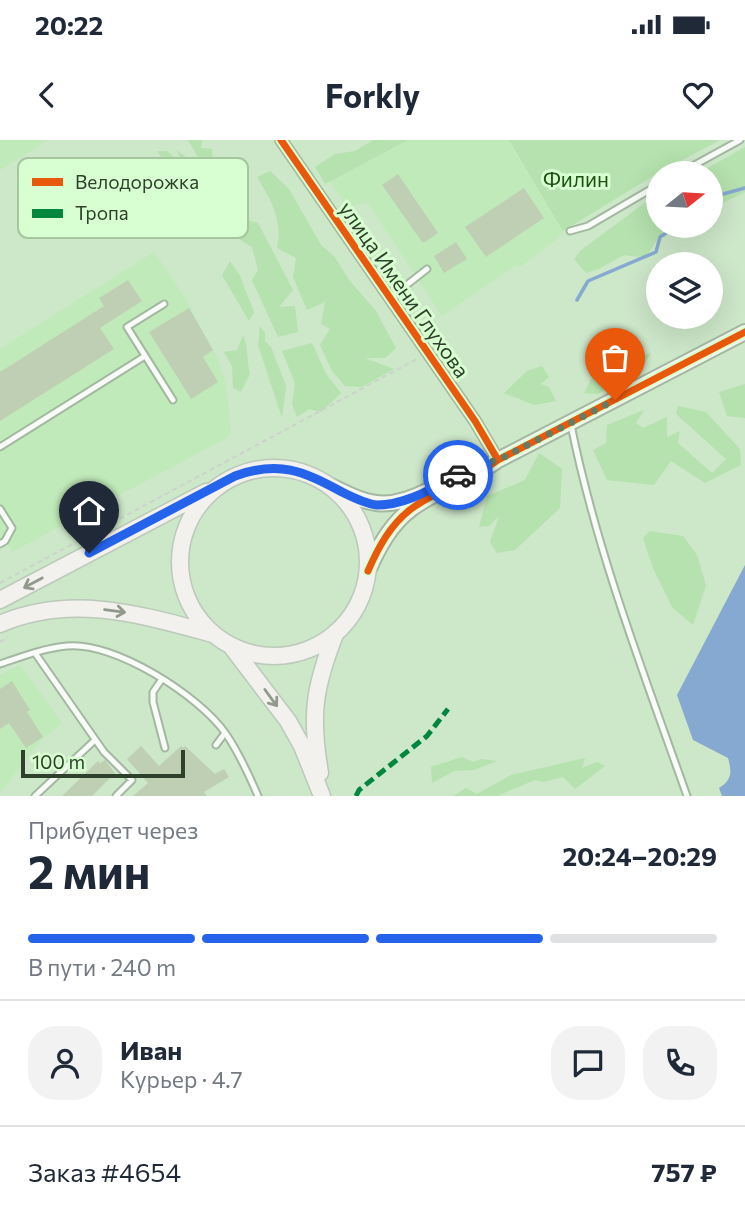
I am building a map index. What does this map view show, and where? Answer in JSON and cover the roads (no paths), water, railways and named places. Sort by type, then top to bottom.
[{"type":"main road","points":[[0,600],[223,483],[248,471],[274,468],[301,471],[325,483],[347,502],[362,528],[368,571],[361,598],[346,622],[312,648],[284,655],[256,654],[229,644],[215,634],[192,607],[185,591],[181,556],[189,522],[209,494],[223,483]]},
{"type":"main road","points":[[0,624],[47,612],[95,608],[138,613],[215,634]]},
{"type":"main road","points":[[323,796],[314,735],[315,695],[320,672],[336,632]]},
{"type":"main road","points":[[229,644],[288,721],[323,796]]},
{"type":"street","name":"улица Имени Глухова","points":[[281,140],[475,421],[498,460]]},
{"type":"street","points":[[368,571],[389,531],[411,509],[480,473],[498,460],[745,332]]},
{"type":"street","points":[[325,483],[375,505],[386,504],[404,500],[472,467],[498,460]]},
{"type":"lane","points":[[702,161],[740,140]]},
{"type":"lane","points":[[570,231],[588,226],[646,193]]},
{"type":"lane","points":[[390,298],[427,269]]},
{"type":"lane","points":[[164,304],[127,327],[173,400]]},
{"type":"lane","points":[[0,447],[145,356]]},
{"type":"lane","points":[[571,423],[584,488],[604,559],[687,796]]},
{"type":"lane","points":[[0,509],[12,528],[5,541],[0,544]]},
{"type":"lane","points":[[0,664],[68,645],[99,649],[124,659],[195,702],[225,733],[258,796]]},
{"type":"lane","points":[[36,653],[95,740],[132,780],[116,796]]},
{"type":"lane","points":[[162,680],[153,692],[153,702],[165,748]]},
{"type":"lane","points":[[216,745],[225,733]]},
{"type":"lane","points":[[35,796],[95,740]]},
{"type":"water","points":[[745,565],[745,796],[722,796],[719,788],[730,775],[728,758],[693,740],[677,695]]},
{"type":"waterway","points":[[723,194],[745,188]]},
{"type":"waterway","points":[[577,300],[588,281],[656,252],[660,238]]},
{"type":"park label","name":"Филин","points":[[576,178]]}]
